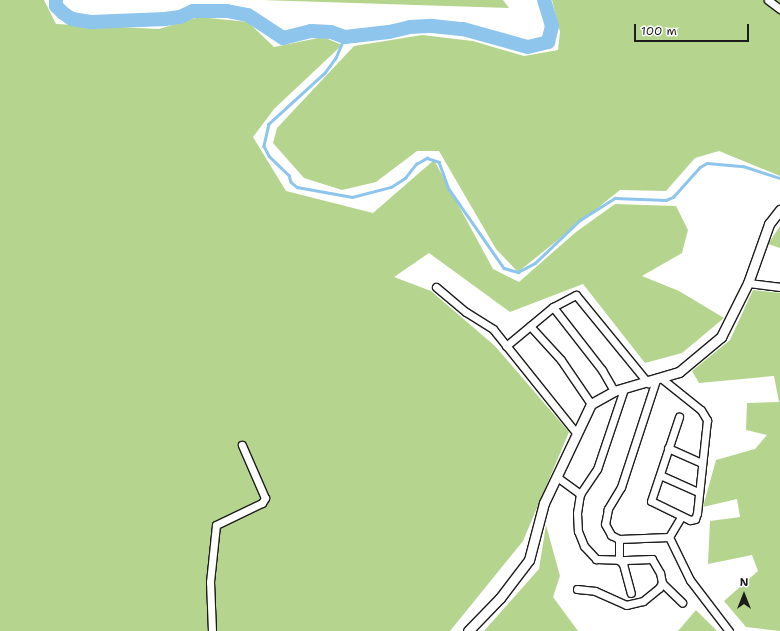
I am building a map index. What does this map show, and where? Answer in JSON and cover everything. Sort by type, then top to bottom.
[{"type":"street","points":[[768,0],[780,9]]},
{"type":"street","points":[[468,631],[500,598],[529,560],[544,503],[591,404],[614,391],[679,372],[721,337],[748,283],[769,224],[780,210]]},
{"type":"street","points":[[748,283],[780,287]]},
{"type":"street","points":[[436,287],[466,312],[493,329],[577,434]]},
{"type":"street","points":[[506,346],[553,307],[576,295],[655,380],[702,410],[707,420],[695,519],[681,517],[651,501],[679,417]]},
{"type":"street","points":[[553,307],[602,370],[614,391]]},
{"type":"street","points":[[530,326],[561,360],[591,404]]},
{"type":"street","points":[[655,380],[621,487],[608,509],[605,524],[611,535],[619,539],[669,537]]},
{"type":"street","points":[[624,389],[597,469],[580,494],[578,531],[584,546],[596,559],[652,559],[657,564],[662,583],[682,602]]},
{"type":"street","points":[[212,631],[210,582],[216,525],[262,503],[265,498],[242,445]]},
{"type":"street","points":[[668,448],[701,463]]},
{"type":"street","points":[[660,475],[698,492]]},
{"type":"street","points":[[557,477],[580,494]]},
{"type":"street","points":[[669,537],[681,517]]},
{"type":"street","points":[[669,537],[690,580],[729,631]]},
{"type":"street","points":[[619,539],[619,560]]},
{"type":"street","points":[[619,560],[624,564],[631,593]]},
{"type":"street","points":[[577,589],[595,591],[613,601],[633,604],[654,594],[662,583]]},
{"type":"green space","points":[[0,0],[44,0],[56,24],[159,29],[199,17],[248,22],[274,47],[323,37],[342,45],[274,109],[253,137],[286,191],[373,213],[434,160],[493,269],[519,282],[576,232],[615,204],[676,206],[688,230],[682,253],[642,276],[679,291],[724,318],[682,353],[645,363],[583,284],[510,312],[429,253],[394,277],[431,291],[495,346],[569,432],[523,541],[450,631],[0,631]]},
{"type":"green space","points":[[261,0],[503,0],[509,8]]},
{"type":"green space","points":[[552,0],[780,0],[780,176],[719,151],[695,158],[666,191],[620,190],[518,272],[496,249],[439,151],[417,151],[376,182],[342,190],[304,178],[273,143],[277,128],[354,46],[422,35],[473,41],[524,56],[558,50],[560,32]]},
{"type":"green space","points":[[780,226],[780,248],[768,244]]},
{"type":"green space","points":[[753,290],[780,293],[780,631],[746,627],[724,601],[758,571],[752,555],[708,564],[710,521],[740,517],[737,499],[703,507],[716,460],[755,449],[767,435],[746,430],[747,403],[779,402],[774,376],[699,383],[692,371],[730,340]]},
{"type":"green space","points":[[546,525],[560,576],[553,597],[578,631],[484,631],[539,569]]},
{"type":"green space","points":[[696,610],[717,631],[678,631]]},
{"type":"waterway","points":[[56,0],[56,6],[72,19],[91,22],[165,19],[180,17],[193,11],[227,11],[248,15],[283,38],[311,31],[331,32],[345,37],[389,32],[410,27],[432,26],[463,29],[528,47],[548,42],[552,26],[544,0]]},
{"type":"waterway","points":[[345,37],[336,58],[325,73],[269,124],[264,146],[269,156],[289,175],[291,182],[297,187],[352,197],[391,187],[405,178],[416,164],[427,158],[439,162],[449,189],[504,268],[518,272],[535,263],[580,220],[615,198],[666,200],[673,197],[700,167],[707,163],[743,166],[780,178]]}]
